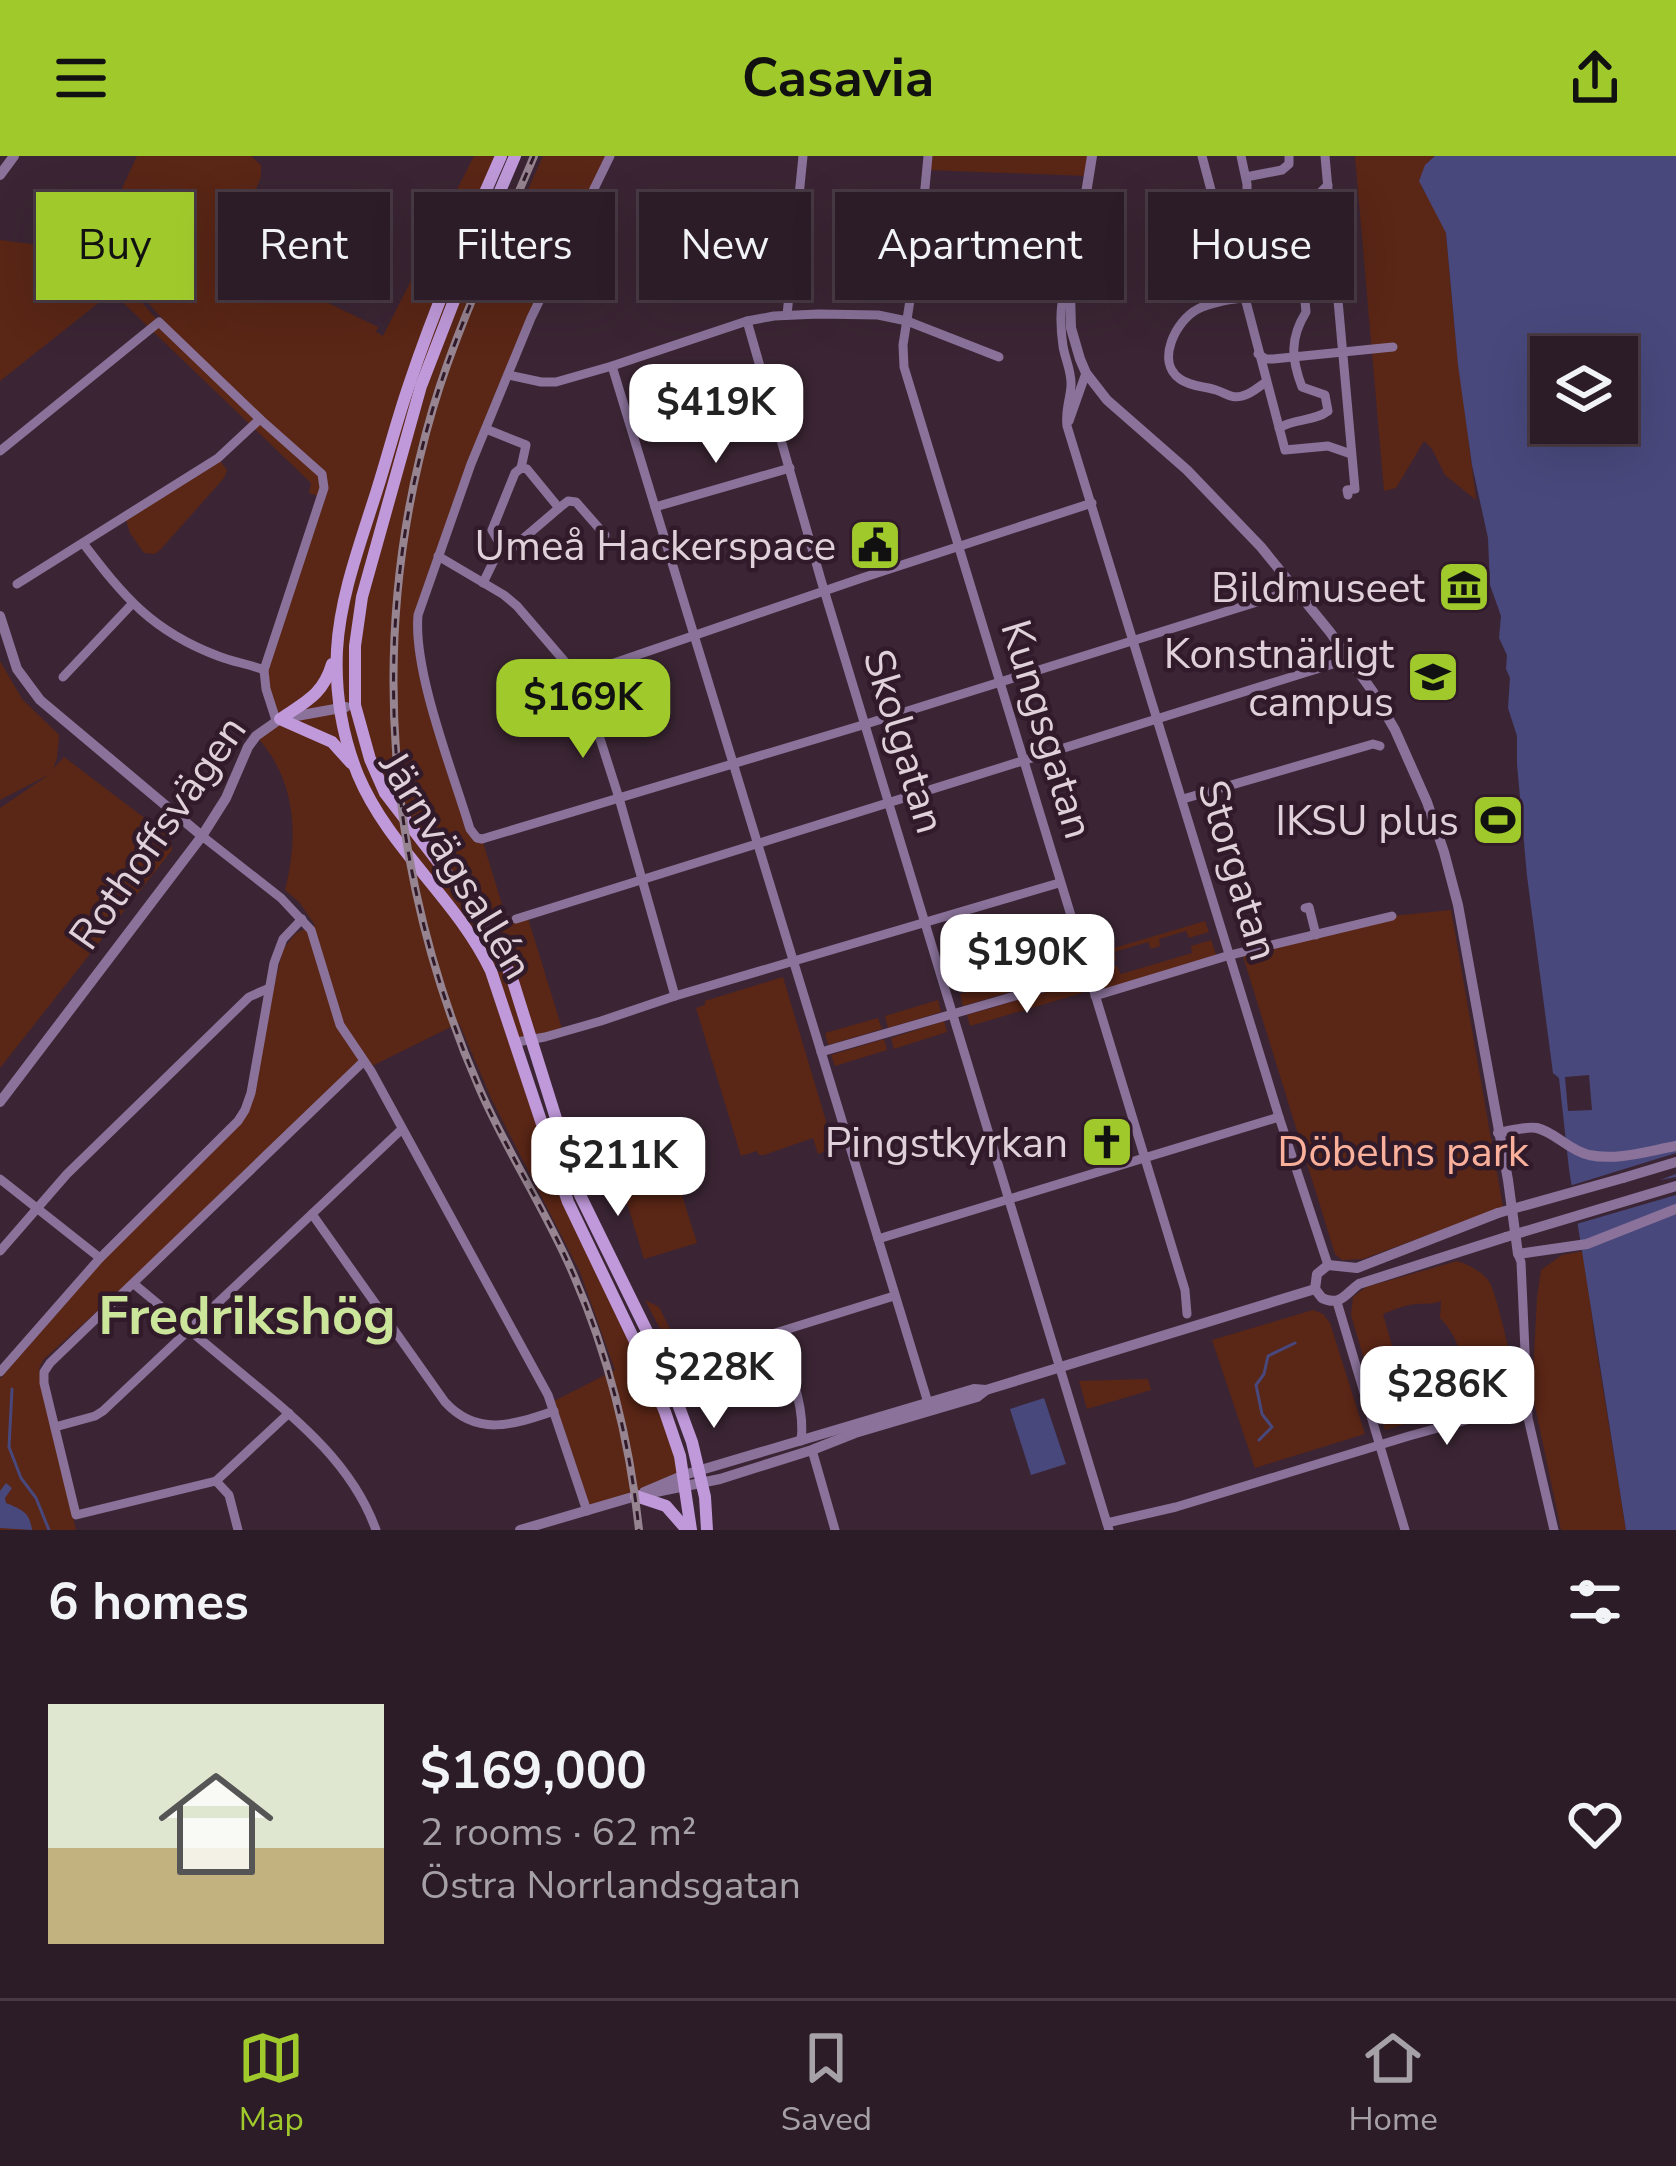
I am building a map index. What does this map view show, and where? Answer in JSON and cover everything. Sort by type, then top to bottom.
[{"type":"main road","name":"Järnvägsallén","points":[[500,156],[410,382],[364,531],[337,646],[340,708],[356,768],[381,820],[482,952],[500,994],[568,1202],[660,1399],[680,1456],[689,1530]]},
{"type":"main road","name":"Järnvägsallén","points":[[515,156],[438,339],[406,438],[357,620],[356,705],[370,758],[386,793],[490,933],[512,974],[580,1195],[668,1377],[702,1477],[707,1530]]},
{"type":"main road","points":[[278,720],[313,698],[324,685],[337,646]]},
{"type":"main road","points":[[278,720],[332,742],[356,768]]},
{"type":"main road","points":[[636,1496],[666,1506],[689,1530]]},
{"type":"street","points":[[0,175],[14,156]]},
{"type":"street","points":[[610,156],[508,374],[418,615],[417,637],[428,692],[470,829],[477,838],[734,765],[1294,590]]},
{"type":"street","points":[[787,315],[803,156]]},
{"type":"street","name":"Kungsgatan","points":[[928,156],[904,367],[1185,1290],[1187,1314]]},
{"type":"street","name":"Storgatan","points":[[1086,192],[1092,156]]},
{"type":"street","points":[[1202,156],[1211,192]]},
{"type":"street","points":[[1241,156],[1246,192]]},
{"type":"street","points":[[1246,177],[1282,170],[1289,156]]},
{"type":"street","points":[[1325,156],[1328,192]]},
{"type":"street","points":[[1320,192],[1328,184]]},
{"type":"street","name":"Storgatan","points":[[1063,300],[1063,345],[1071,380],[1067,425],[1328,1265]]},
{"type":"street","name":"Storgatan","points":[[1072,300],[1071,328],[1087,373]]},
{"type":"street","points":[[1234,300],[1205,306],[1184,319],[1168,352],[1169,367],[1187,383],[1236,398],[1266,382]]},
{"type":"street","points":[[1244,300],[1285,450],[1319,446],[1351,454]]},
{"type":"street","points":[[1279,428],[1328,411],[1325,394],[1300,383],[1294,356],[1295,328],[1306,312],[1305,300]]},
{"type":"street","points":[[1338,300],[1355,489],[1347,490],[1348,495]]},
{"type":"street","points":[[508,374],[556,382],[747,321],[787,315],[878,315],[907,321],[999,356]]},
{"type":"street","name":"Skolgatan","points":[[747,321],[1106,1513],[1105,1528]]},
{"type":"street","points":[[0,451],[159,322],[322,474],[325,482],[264,670],[278,720]]},
{"type":"street","points":[[1258,354],[1266,359],[1393,347]]},
{"type":"street","points":[[611,366],[929,1407]]},
{"type":"street","points":[[1067,425],[1087,373]]},
{"type":"street","points":[[1087,373],[1116,409],[1187,470],[1261,547],[1349,659],[1395,730],[1426,802],[1458,905],[1508,1180],[1518,1254],[1528,1418],[1554,1530]]},
{"type":"street","points":[[17,584],[218,458],[260,419]]},
{"type":"street","points":[[485,429],[526,445],[521,468]]},
{"type":"street","points":[[559,508],[527,469],[521,468],[492,530],[500,546],[511,549],[568,501],[576,502],[605,535]]},
{"type":"street","points":[[655,508],[790,468]]},
{"type":"street","points":[[438,556],[517,606],[579,673],[1092,503]]},
{"type":"street","points":[[82,543],[132,604],[160,627],[205,650],[264,670]]},
{"type":"street","points":[[483,583],[500,546]]},
{"type":"street","points":[[63,677],[132,604]]},
{"type":"street","points":[[0,616],[17,669],[40,700],[280,898],[314,937],[340,1025],[548,1395],[586,1511]]},
{"type":"street","points":[[516,919],[1349,659]]},
{"type":"street","points":[[579,673],[675,996]]},
{"type":"street","name":"Rothoffsvägen","points":[[0,1102],[202,836],[256,736],[278,720],[356,705]]},
{"type":"street","points":[[1183,799],[1373,744],[1380,746]]},
{"type":"street","points":[[517,1042],[582,1027],[1060,883]]},
{"type":"street","points":[[1305,908],[1309,907],[1316,935]]},
{"type":"street","points":[[1095,996],[1230,955],[1392,916]]},
{"type":"street","points":[[0,1372],[100,1258],[238,1121],[245,1110],[267,989],[280,946],[302,919]]},
{"type":"street","points":[[821,1052],[1088,974]]},
{"type":"street","points":[[0,1252],[67,1174],[249,997],[267,989]]},
{"type":"street","points":[[289,1413],[216,1481],[76,1515],[44,1372],[363,1062]]},
{"type":"street","points":[[878,1239],[1279,1117]]},
{"type":"street","points":[[1498,1133],[1532,1127],[1591,1156],[1624,1156],[1676,1146]]},
{"type":"street","points":[[56,1427],[104,1411],[402,1130]]},
{"type":"street","points":[[1346,1269],[1498,1213],[1676,1162]]},
{"type":"street","points":[[0,1179],[100,1258]]},
{"type":"street","points":[[1351,1289],[1417,1264],[1676,1186]]},
{"type":"street","points":[[1518,1254],[1580,1246],[1676,1209]]},
{"type":"street","points":[[312,1214],[445,1402],[463,1419],[491,1426],[554,1411]]},
{"type":"street","points":[[1328,1265],[1346,1269],[1352,1277],[1346,1298],[1337,1302],[1322,1298],[1315,1288],[1317,1274],[1328,1265]]},
{"type":"street","points":[[134,1284],[289,1413],[352,1481],[376,1530]]},
{"type":"street","points":[[520,1530],[685,1481],[812,1450],[974,1389],[986,1390],[1315,1288]]},
{"type":"street","points":[[668,1377],[678,1364],[894,1296]]},
{"type":"street","points":[[1337,1302],[1405,1530]]},
{"type":"street","points":[[777,1333],[798,1401],[801,1441]]},
{"type":"street","points":[[702,1477],[801,1441],[929,1407]]},
{"type":"street","points":[[1105,1528],[1503,1410]]},
{"type":"street","points":[[812,1450],[836,1530]]},
{"type":"street","points":[[216,1481],[230,1495],[238,1530]]},
{"type":"green space","points":[[137,156],[251,156],[261,165],[255,192],[218,192],[218,300],[322,300],[378,327],[376,332],[383,336],[414,275],[414,300],[540,300],[418,615],[428,692],[470,829],[482,839],[504,911],[516,919],[527,915],[563,1032],[517,1042],[568,1202],[640,1352],[684,1475],[587,1511],[552,1402],[615,1370],[580,1272],[492,1100],[459,1023],[372,1066],[365,1056],[44,1359],[39,1368],[41,1381],[76,1530],[0,1530],[0,1379],[103,1260],[241,1123],[283,949],[296,933],[315,925],[285,890],[292,849],[291,808],[279,770],[256,736],[276,720],[264,670],[321,497],[309,493],[311,483],[120,300],[140,300],[159,322],[165,322],[146,300],[194,300],[194,192],[120,192]]},
{"type":"green space","points":[[474,156],[501,156],[486,192],[456,192]]},
{"type":"green space","points":[[543,156],[610,156],[592,192],[527,192]]},
{"type":"green space","points":[[928,156],[1092,156],[1088,176],[927,170]]},
{"type":"green space","points":[[1355,156],[1435,156],[1422,188],[1446,233],[1476,500],[1445,475],[1424,441],[1396,488],[1384,491]]},
{"type":"green space","points":[[0,240],[36,247],[36,300],[102,300],[0,381]]},
{"type":"green space","points":[[218,458],[227,470],[224,478],[161,549],[144,553],[125,517]]},
{"type":"green space","points":[[0,661],[22,699],[59,735],[53,769],[64,757],[171,838],[172,850],[0,1068],[0,808],[50,774],[0,800]]},
{"type":"green space","name":"Döbelns park","points":[[1451,910],[1503,1207],[1363,1259],[1342,1260],[1335,1254],[1242,953],[1392,916]]},
{"type":"green space","points":[[1205,921],[1209,932],[1189,938],[1186,931],[1159,939],[1160,946],[1151,949],[1148,942],[1114,952],[1116,960],[1098,965],[1094,954]]},
{"type":"green space","points":[[1211,940],[1217,957],[1105,990],[1100,971],[1117,966],[1121,974],[1192,953],[1191,946]]},
{"type":"green space","points":[[1072,962],[1075,973],[1023,988],[1020,977]]},
{"type":"green space","points":[[783,977],[834,1148],[818,1154],[813,1138],[764,1155],[757,1151],[741,1156],[696,1008]]},
{"type":"green space","points":[[1013,979],[1017,990],[963,1006],[960,994]]},
{"type":"green space","points":[[1079,982],[1082,993],[970,1026],[967,1015]]},
{"type":"green space","points":[[938,1000],[941,1012],[888,1028],[885,1016]]},
{"type":"green space","points":[[878,1018],[882,1029],[828,1045],[825,1033]]},
{"type":"green space","points":[[944,1021],[947,1032],[894,1049],[891,1038]]},
{"type":"green space","points":[[884,1039],[887,1050],[835,1066],[831,1055]]},
{"type":"green space","points":[[669,1154],[697,1243],[644,1259],[617,1170]]},
{"type":"green space","points":[[1584,1251],[1626,1530],[1561,1530],[1532,1392],[1541,1270],[1562,1255]]},
{"type":"green space","points":[[1457,1261],[1480,1272],[1490,1283],[1500,1316],[1513,1374],[1510,1388],[1501,1396],[1385,1430],[1351,1315],[1353,1297],[1366,1287]],"holes":[[[1441,1301],[1440,1318],[1454,1338],[1460,1363],[1450,1382],[1420,1399],[1405,1392],[1383,1314]]]},
{"type":"green space","points":[[645,1300],[659,1307],[678,1345],[708,1335],[710,1343],[674,1355]]},
{"type":"green space","points":[[1313,1310],[1330,1323],[1365,1434],[1255,1468],[1212,1340]]},
{"type":"green space","points":[[1148,1379],[1151,1390],[1087,1409],[1079,1381]]},
{"type":"shaded area","points":[[1435,156],[1676,156],[1676,1530],[1626,1530],[1559,1078],[1553,1073],[1527,876],[1517,736],[1508,708],[1510,678],[1499,638],[1501,616],[1490,585],[1488,538],[1472,465],[1446,233],[1419,181]]},
{"type":"shaded area","points":[[1044,1398],[1066,1464],[1031,1475],[1010,1409]]},
{"type":"shaded area","points":[[6,1483],[12,1488],[6,1503],[24,1512],[32,1530],[0,1528],[0,1491]]},
{"type":"pier","points":[[1589,1075],[1592,1110],[1568,1111],[1565,1077]]},
{"type":"pier","points":[[1676,1153],[1676,1174],[1660,1180],[1676,1177],[1676,1195],[1573,1225],[1566,1187]]},
{"type":"waterway","points":[[1259,1440],[1272,1427],[1262,1414],[1256,1385],[1268,1356],[1295,1343]]},
{"type":"waterway","points":[[12,1389],[9,1447],[49,1530]]},
{"type":"railway","points":[[534,156],[455,344],[412,494],[399,580],[396,753],[406,839],[448,1008],[480,1090],[552,1229],[598,1338],[630,1465],[639,1530]]},
{"type":"place","name":"Umeå Hackerspace","points":[[875,545]]},
{"type":"place","name":"Bildmuseet","points":[[1464,587]]},
{"type":"place","name":"Konstnärligt campus","points":[[1433,677]]},
{"type":"place","name":"IKSU plus","points":[[1498,820]]},
{"type":"place","name":"Pingstkyrkan","points":[[1107,1142]]},
{"type":"district","name":"Fredrikshög","points":[[247,1315]]}]
